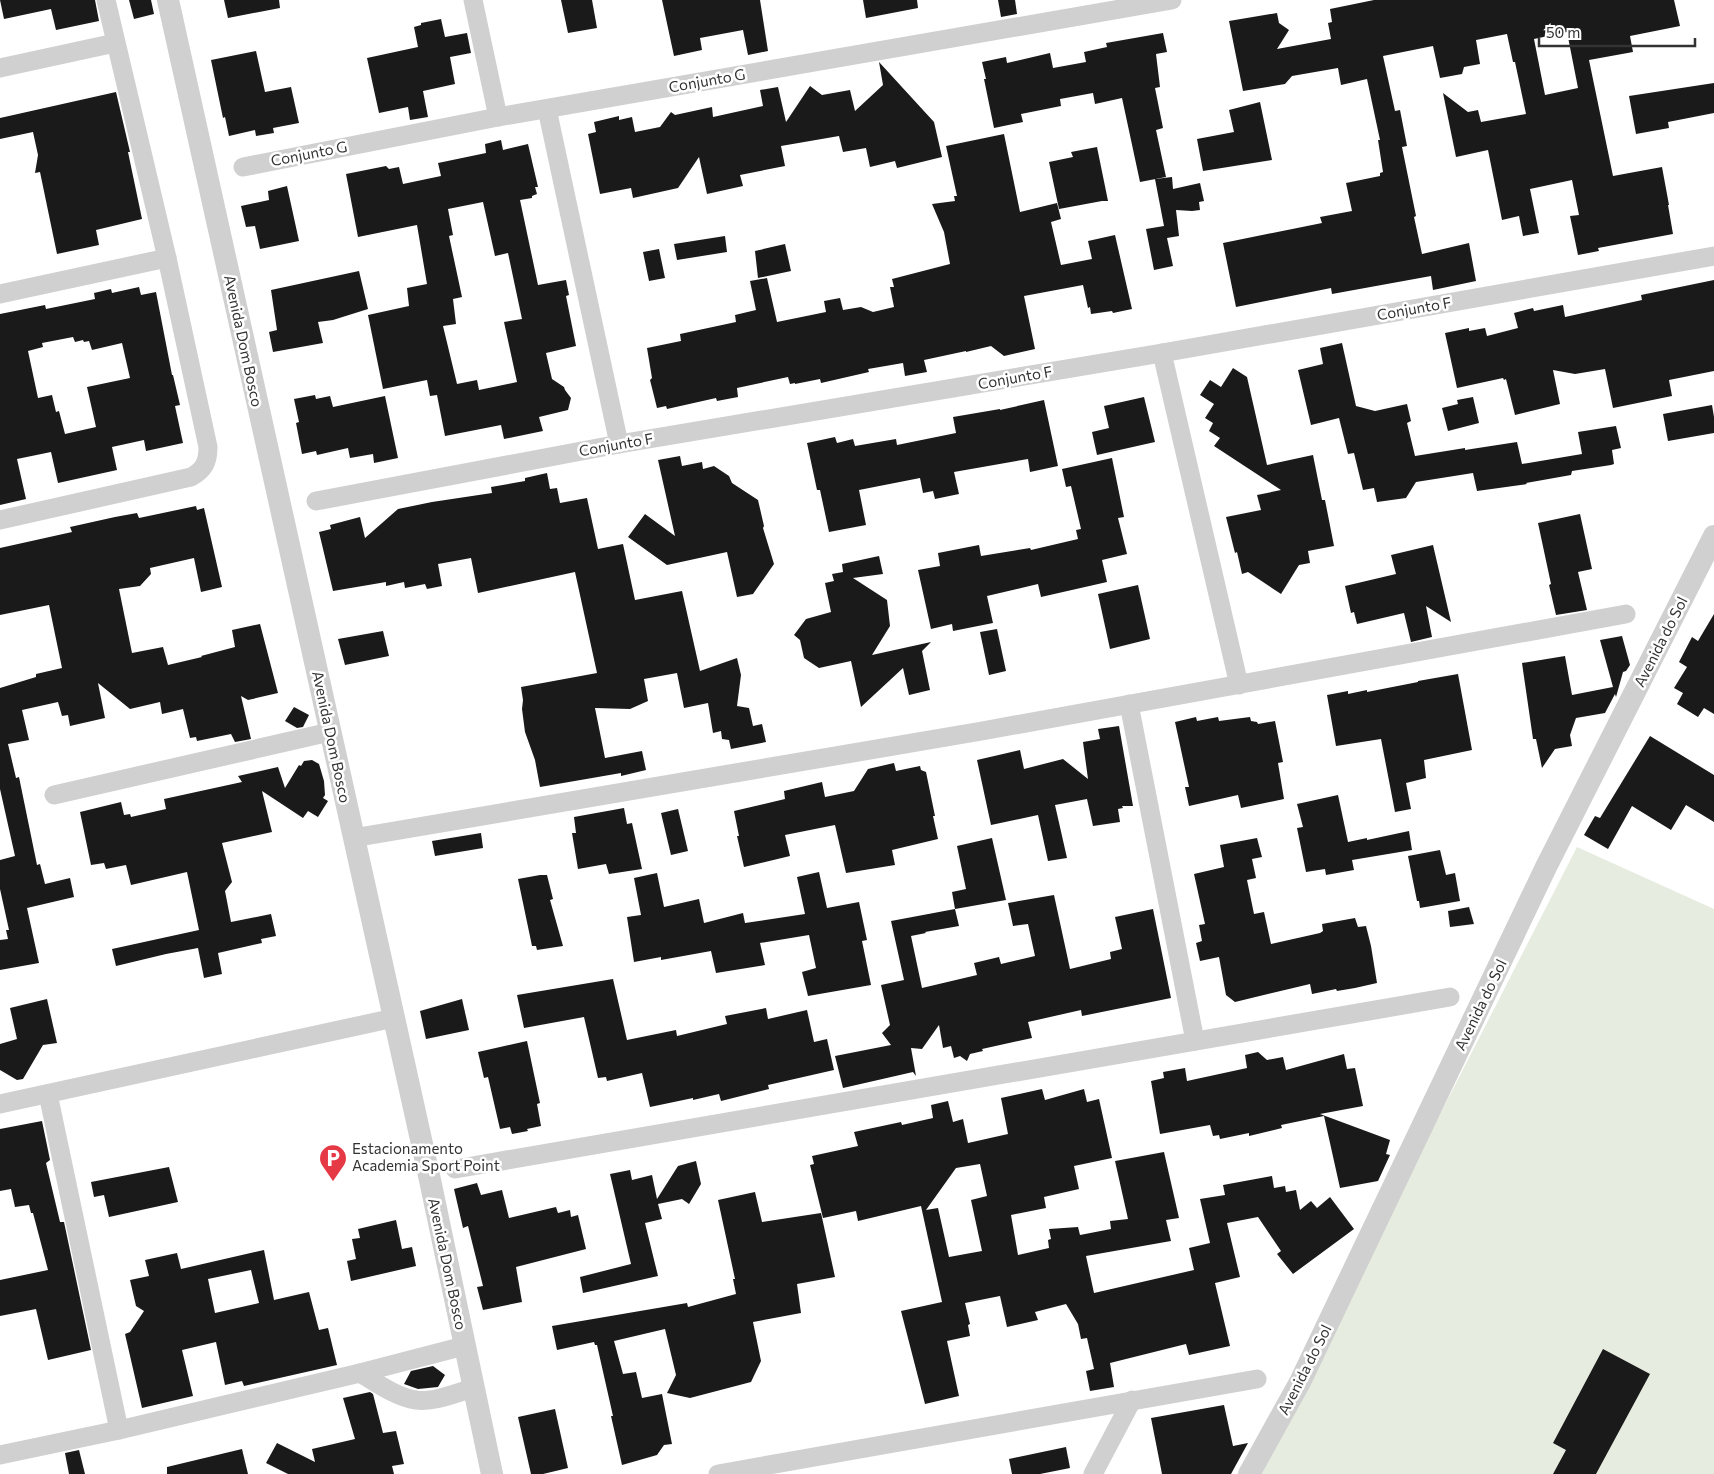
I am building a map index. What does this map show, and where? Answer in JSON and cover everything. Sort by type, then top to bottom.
[{"type":"street","points":[[0,520],[191,477],[199,473],[205,466],[208,457],[208,447],[167,258],[106,0]]},
{"type":"street","name":"Avenida Dom Bosco","points":[[168,0],[394,1018],[492,1474]]},
{"type":"street","points":[[473,0],[498,117]]},
{"type":"street","name":"Conjunto G","points":[[243,167],[498,117],[1172,0]]},
{"type":"street","points":[[0,68],[115,43]]},
{"type":"street","points":[[547,109],[619,444]]},
{"type":"street","name":"Conjunto F","points":[[316,501],[619,444],[1162,353],[1714,256]]},
{"type":"street","points":[[0,294],[167,258]]},
{"type":"street","points":[[1162,353],[1239,685]]},
{"type":"street","name":"Avenida do Sol","points":[[1249,1474],[1300,1382],[1546,867],[1714,536]]},
{"type":"street","points":[[353,838],[973,733],[1626,614]]},
{"type":"street","points":[[1129,704],[1195,1041]]},
{"type":"street","points":[[54,795],[330,732]]},
{"type":"street","points":[[455,1169],[1450,997]]},
{"type":"street","points":[[0,1104],[394,1018]]},
{"type":"street","points":[[48,1094],[119,1430]]},
{"type":"street","points":[[0,1455],[119,1430],[360,1373],[464,1346]]},
{"type":"street","points":[[360,1373],[396,1393],[417,1401],[439,1398],[473,1388]]},
{"type":"street","points":[[718,1474],[1257,1378]]},
{"type":"street","points":[[1093,1474],[1132,1400]]},
{"type":"shaded area","points":[[1577,847],[1714,909],[1714,1474],[1253,1474],[1350,1290]]},
{"type":"building","points":[[0,0],[95,0],[99,21],[56,30],[51,9],[4,19]]},
{"type":"building","points":[[129,0],[151,0],[154,14],[134,19]]},
{"type":"building","points":[[224,0],[279,0],[280,8],[228,18]]},
{"type":"building","points":[[561,0],[592,0],[597,28],[568,33]]},
{"type":"building","points":[[662,0],[760,0],[768,51],[748,55],[743,30],[700,38],[702,50],[674,56]]},
{"type":"building","points":[[863,0],[917,0],[918,8],[866,18]]},
{"type":"building","points":[[998,0],[1015,0],[1017,14],[1001,17]]},
{"type":"building","points":[[1374,0],[1674,0],[1680,26],[1630,36],[1633,52],[1589,60],[1613,176],[1662,167],[1673,234],[1598,248],[1599,251],[1578,255],[1570,216],[1579,215],[1572,180],[1530,189],[1539,233],[1523,236],[1519,216],[1502,220],[1488,150],[1456,157],[1443,93],[1468,112],[1478,110],[1481,122],[1526,114],[1507,34],[1476,40],[1480,64],[1464,67],[1462,74],[1440,78],[1433,46],[1383,56],[1395,111],[1400,110],[1407,146],[1402,147],[1422,254],[1469,243],[1476,281],[1433,290],[1431,276],[1332,294],[1331,288],[1236,307],[1223,243],[1322,223],[1320,217],[1352,211],[1346,183],[1380,176],[1380,173],[1383,172],[1378,140],[1380,140],[1367,79],[1341,85],[1338,68],[1292,76],[1285,84],[1243,91],[1229,21],[1277,13],[1279,23],[1289,30],[1277,49],[1331,39],[1328,23],[1332,22],[1330,9]],"holes":[[[1567,32],[1578,88],[1545,95],[1534,39]]]},
{"type":"building","points":[[441,19],[445,37],[467,33],[471,53],[450,57],[455,84],[423,91],[428,117],[410,120],[408,107],[379,113],[367,58],[418,47],[414,27],[421,25],[421,23]]},
{"type":"building","points":[[1163,33],[1167,52],[1156,54],[1160,87],[1155,88],[1163,128],[1156,130],[1166,177],[1140,182],[1122,98],[1095,104],[1093,93],[1060,99],[1061,106],[1021,114],[1023,122],[994,128],[982,62],[1006,57],[1007,63],[1050,53],[1053,68],[1086,62],[1084,52],[1107,47],[1106,43]]},
{"type":"building","points":[[256,51],[265,92],[291,87],[299,123],[273,128],[274,133],[256,136],[255,130],[229,136],[225,117],[223,118],[211,60]]},
{"type":"building","points":[[879,62],[934,122],[942,157],[897,168],[895,161],[870,167],[866,148],[843,152],[839,136],[781,146],[785,166],[740,175],[743,186],[707,194],[699,157],[678,188],[633,198],[631,188],[600,194],[588,134],[596,132],[594,122],[619,116],[619,120],[632,117],[635,132],[660,127],[671,112],[675,115],[712,107],[713,117],[763,106],[760,90],[778,87],[786,122],[810,86],[822,95],[850,90],[855,111],[883,85]]},
{"type":"building","points":[[1714,83],[1714,113],[1668,122],[1669,128],[1636,134],[1629,96]]},
{"type":"building","points":[[116,92],[130,152],[128,152],[142,219],[96,230],[99,245],[57,254],[40,172],[35,173],[38,155],[33,132],[0,139],[0,118]]},
{"type":"building","points":[[1260,102],[1272,160],[1203,171],[1197,139],[1234,132],[1229,110]]},
{"type":"building","points":[[1004,134],[1020,212],[1057,203],[1061,219],[1051,222],[1061,265],[1092,259],[1088,241],[1115,235],[1132,309],[1113,313],[1112,311],[1091,314],[1083,285],[1024,296],[1035,349],[1004,356],[991,346],[966,351],[924,360],[927,372],[905,376],[903,363],[868,369],[869,372],[821,383],[820,379],[790,384],[788,377],[737,388],[738,397],[717,401],[716,398],[667,409],[666,406],[657,408],[650,380],[652,378],[647,348],[681,341],[680,334],[736,322],[735,315],[756,310],[750,281],[767,278],[777,322],[826,312],[824,301],[840,298],[843,310],[861,307],[873,312],[894,307],[890,287],[894,287],[892,279],[950,264],[944,232],[932,204],[955,201],[954,196],[957,196],[946,146]]},
{"type":"building","points":[[501,140],[503,150],[528,144],[538,187],[535,187],[537,194],[532,196],[532,198],[520,200],[538,285],[566,280],[569,295],[566,296],[576,346],[546,353],[552,379],[564,387],[571,398],[568,410],[539,417],[543,431],[504,439],[501,425],[445,436],[437,395],[430,396],[427,380],[383,389],[368,315],[409,306],[407,288],[427,284],[417,225],[358,237],[346,174],[386,166],[389,169],[399,167],[403,184],[441,176],[438,163],[486,153],[485,144]],"holes":[[[483,202],[495,256],[508,253],[522,319],[504,322],[517,382],[479,390],[477,380],[457,384],[443,326],[456,324],[453,299],[462,297],[449,236],[453,235],[448,209]]]},
{"type":"building","points":[[1097,147],[1108,201],[1059,209],[1049,162],[1073,157],[1071,152]]},
{"type":"building","points":[[1172,177],[1173,189],[1200,183],[1204,201],[1199,202],[1200,210],[1176,210],[1179,236],[1167,238],[1173,266],[1154,270],[1146,229],[1164,226],[1155,179]]},
{"type":"building","points":[[287,186],[299,241],[260,249],[255,226],[246,227],[241,206],[269,200],[268,191]]},
{"type":"building","points":[[725,236],[727,252],[677,260],[674,244]]},
{"type":"building","points":[[785,244],[791,271],[758,278],[755,251]]},
{"type":"building","points":[[659,249],[665,278],[649,281],[643,252]]},
{"type":"building","points":[[359,271],[368,309],[333,320],[318,322],[323,343],[273,352],[269,332],[277,330],[271,290]]},
{"type":"building","points":[[1714,280],[1714,371],[1669,380],[1672,396],[1613,408],[1605,369],[1575,374],[1553,370],[1560,404],[1515,415],[1506,379],[1504,380],[1503,378],[1457,388],[1445,333],[1469,328],[1469,331],[1485,328],[1487,336],[1518,328],[1514,313],[1533,308],[1534,311],[1563,305],[1565,317],[1642,300],[1641,295]]},
{"type":"building","points":[[139,287],[141,295],[156,292],[172,375],[180,405],[175,406],[183,443],[146,451],[144,440],[112,447],[117,470],[58,483],[51,452],[17,459],[26,499],[0,505],[0,314],[45,305],[46,309],[95,299],[94,293],[111,289],[112,293]],"holes":[[[73,337],[75,342],[89,341],[92,350],[122,343],[130,378],[87,387],[96,427],[65,434],[59,411],[56,412],[52,395],[38,398],[28,351],[43,347],[42,343]]]},
{"type":"building","points":[[1342,343],[1356,406],[1375,411],[1407,404],[1411,421],[1407,423],[1415,456],[1517,442],[1522,464],[1582,454],[1578,432],[1616,426],[1621,448],[1612,450],[1614,464],[1572,471],[1571,475],[1477,491],[1473,473],[1416,482],[1406,498],[1377,502],[1374,488],[1363,490],[1354,453],[1348,454],[1339,418],[1311,425],[1298,370],[1323,364],[1320,348]]},
{"type":"building","points":[[1233,368],[1247,377],[1267,465],[1313,455],[1322,500],[1325,500],[1334,546],[1308,551],[1310,563],[1299,565],[1281,594],[1248,572],[1242,574],[1226,517],[1261,510],[1257,495],[1281,490],[1214,446],[1220,438],[1209,431],[1213,423],[1205,418],[1214,404],[1200,395],[1210,380],[1221,387]]},
{"type":"building","points":[[315,395],[316,399],[330,396],[333,407],[385,396],[398,458],[374,463],[373,454],[350,458],[348,448],[317,455],[316,451],[302,454],[296,423],[299,422],[294,399]]},
{"type":"building","points":[[1144,397],[1155,442],[1097,455],[1092,432],[1109,428],[1104,406]]},
{"type":"building","points":[[1473,397],[1479,423],[1448,431],[1442,408],[1458,404],[1457,400]]},
{"type":"building","points":[[1044,400],[1058,466],[1030,472],[1028,459],[954,472],[959,494],[935,499],[933,491],[923,493],[920,478],[859,490],[866,525],[829,532],[820,490],[817,490],[807,443],[835,437],[837,443],[853,439],[855,446],[896,439],[897,445],[956,433],[953,417],[1000,410]]},
{"type":"building","points":[[1712,405],[1714,433],[1668,441],[1663,414]]},
{"type":"building","points":[[680,456],[682,466],[702,462],[703,469],[714,466],[729,476],[732,483],[758,500],[763,528],[774,564],[753,594],[737,597],[727,552],[667,565],[628,537],[645,514],[675,536],[658,460]]},
{"type":"building","points":[[1112,458],[1124,517],[1118,518],[1127,554],[1102,560],[1107,582],[1041,597],[1038,584],[987,596],[993,623],[953,631],[952,624],[931,629],[918,570],[940,566],[938,553],[979,545],[981,556],[1030,548],[1031,550],[1078,539],[1076,530],[1081,529],[1071,486],[1066,487],[1062,469]]},
{"type":"building","points":[[547,473],[550,489],[557,488],[560,503],[587,498],[598,549],[623,544],[635,600],[682,591],[700,671],[737,658],[741,675],[737,706],[749,708],[753,726],[762,724],[766,742],[731,749],[729,740],[722,739],[721,731],[713,733],[708,703],[684,708],[677,673],[644,679],[648,701],[630,709],[595,708],[605,758],[642,751],[646,770],[621,776],[621,773],[540,787],[535,760],[525,732],[521,687],[597,673],[575,572],[478,593],[471,558],[438,564],[442,586],[427,589],[425,584],[405,588],[404,582],[386,586],[386,582],[333,591],[319,532],[331,529],[330,525],[360,517],[365,538],[398,509],[492,493],[491,487],[525,481],[525,478]]},
{"type":"building","points":[[196,506],[197,510],[204,508],[222,587],[201,592],[194,558],[150,568],[151,574],[140,586],[119,589],[132,653],[163,647],[168,665],[235,647],[232,630],[260,624],[278,693],[248,700],[241,696],[251,739],[235,742],[231,734],[197,741],[196,737],[190,738],[183,709],[162,714],[160,702],[130,709],[98,683],[105,718],[70,726],[68,715],[62,716],[58,702],[22,710],[29,740],[8,744],[16,778],[19,777],[37,865],[40,864],[45,884],[70,878],[74,897],[27,908],[39,963],[0,970],[0,940],[8,939],[6,930],[9,930],[0,889],[0,860],[15,856],[0,789],[0,688],[36,677],[36,674],[62,668],[49,605],[0,615],[0,548],[72,532],[70,527],[115,517],[137,513],[139,518]]},
{"type":"building","points":[[1580,514],[1592,569],[1578,572],[1587,610],[1556,615],[1538,523]]},
{"type":"building","points":[[1433,545],[1451,622],[1426,606],[1432,637],[1411,642],[1404,613],[1357,624],[1354,612],[1351,613],[1345,586],[1396,574],[1391,555]]},
{"type":"building","points":[[879,556],[883,574],[853,578],[887,600],[890,626],[872,655],[931,642],[922,651],[930,690],[909,695],[903,668],[861,707],[851,661],[819,668],[804,658],[800,640],[794,635],[806,619],[831,612],[825,583],[834,581],[832,574],[843,572],[842,564]]},
{"type":"building","points":[[1138,585],[1150,639],[1110,649],[1098,594]]},
{"type":"building","points":[[1714,614],[1714,714],[1704,708],[1698,717],[1677,704],[1683,693],[1674,688],[1687,667],[1679,662],[1692,637],[1698,641]]},
{"type":"building","points":[[997,629],[1006,671],[989,675],[980,632]]},
{"type":"building","points":[[383,631],[389,656],[345,665],[338,639]]},
{"type":"building","points":[[1622,636],[1630,665],[1623,672],[1616,697],[1615,694],[1605,713],[1576,718],[1570,735],[1572,746],[1555,749],[1542,768],[1536,739],[1533,739],[1522,663],[1565,656],[1572,695],[1613,687],[1600,640]]},
{"type":"building","points":[[1458,674],[1472,750],[1424,760],[1426,778],[1406,783],[1411,809],[1395,812],[1381,739],[1336,746],[1327,695],[1348,691],[1348,694],[1367,690],[1367,692]]},
{"type":"building","points":[[294,707],[309,715],[303,727],[297,728],[285,721]]},
{"type":"building","points":[[1196,717],[1197,721],[1218,717],[1219,721],[1250,717],[1251,721],[1258,724],[1275,721],[1283,762],[1278,763],[1284,799],[1241,808],[1238,795],[1189,806],[1185,787],[1189,787],[1175,722]]},
{"type":"building","points":[[1119,726],[1133,806],[1122,806],[1123,808],[1118,809],[1120,822],[1093,826],[1087,799],[1055,805],[1067,858],[1048,861],[1038,815],[991,825],[977,760],[1020,750],[1024,769],[1063,759],[1088,779],[1083,742],[1100,739],[1098,729]]},
{"type":"building","points":[[1650,736],[1714,775],[1714,822],[1686,805],[1671,830],[1632,806],[1608,849],[1584,835],[1595,816],[1600,818]]},
{"type":"building","points":[[312,760],[319,764],[324,781],[325,795],[323,798],[328,801],[318,817],[308,811],[303,818],[262,791],[272,832],[222,843],[232,882],[225,891],[231,922],[271,914],[276,936],[261,939],[262,943],[218,953],[222,974],[204,978],[198,948],[116,966],[112,949],[199,930],[187,872],[131,885],[126,865],[106,869],[104,863],[91,865],[80,812],[121,802],[124,815],[130,814],[131,817],[166,809],[164,799],[242,782],[238,776],[278,767],[285,788],[299,765],[301,766],[304,761]]},
{"type":"building","points":[[894,763],[896,771],[920,766],[921,770],[926,772],[938,839],[892,850],[895,865],[846,873],[835,825],[785,835],[790,856],[744,867],[734,811],[785,799],[784,791],[822,782],[825,797],[854,791],[868,769]]},
{"type":"building","points":[[1338,795],[1348,842],[1409,831],[1412,850],[1352,860],[1354,870],[1326,875],[1325,869],[1306,872],[1297,828],[1303,827],[1297,804]]},
{"type":"building","points":[[624,808],[627,824],[632,823],[642,869],[609,874],[606,864],[578,869],[572,833],[576,833],[574,817]]},
{"type":"building","points":[[678,809],[688,851],[671,855],[661,813]]},
{"type":"building","points":[[481,833],[483,848],[435,856],[432,841]]},
{"type":"building","points":[[992,838],[1006,900],[955,909],[952,892],[966,889],[957,846]]},
{"type":"building","points":[[1257,838],[1262,857],[1252,859],[1256,878],[1247,880],[1254,914],[1264,912],[1271,944],[1320,933],[1323,931],[1322,924],[1355,918],[1358,927],[1366,926],[1377,983],[1312,994],[1310,984],[1235,1002],[1226,995],[1219,957],[1200,961],[1196,943],[1202,941],[1199,925],[1205,924],[1194,874],[1224,867],[1220,845]]},
{"type":"building","points":[[1440,850],[1446,875],[1455,873],[1460,901],[1420,908],[1408,856]]},
{"type":"building","points":[[819,872],[827,908],[859,902],[867,940],[862,941],[871,985],[808,996],[802,972],[816,968],[809,935],[760,943],[765,965],[716,973],[711,951],[661,960],[661,957],[634,962],[627,917],[641,915],[634,878],[657,873],[664,907],[699,899],[704,923],[743,913],[745,923],[805,914],[797,877]]},
{"type":"building","points":[[547,875],[553,899],[550,900],[563,946],[537,950],[536,946],[532,946],[518,879]]},
{"type":"building","points":[[1054,895],[1070,969],[1111,959],[1110,952],[1122,949],[1115,917],[1153,909],[1171,998],[1082,1016],[1081,1010],[1028,1022],[1032,1038],[982,1049],[983,1051],[970,1054],[967,1061],[960,1056],[954,1058],[951,1046],[943,1048],[939,1025],[922,1049],[911,1048],[916,1076],[913,1072],[843,1088],[835,1056],[891,1045],[882,1033],[890,1025],[881,985],[904,980],[891,921],[955,909],[959,926],[911,936],[922,988],[977,975],[974,963],[999,957],[1001,964],[1035,956],[1028,924],[1013,926],[1008,903]]},
{"type":"building","points":[[1469,907],[1474,924],[1450,927],[1448,911]]},
{"type":"building","points":[[613,979],[627,1040],[676,1030],[677,1036],[727,1024],[725,1016],[766,1008],[768,1019],[807,1010],[814,1042],[827,1039],[834,1070],[768,1085],[769,1089],[721,1101],[719,1094],[650,1107],[642,1073],[607,1081],[606,1077],[598,1078],[584,1017],[524,1028],[517,995]]},
{"type":"building","points":[[47,999],[57,1043],[43,1045],[23,1079],[17,1080],[0,1070],[0,1044],[17,1039],[10,1008]]},
{"type":"building","points":[[462,999],[469,1030],[426,1039],[420,1011]]},
{"type":"building","points":[[527,1041],[540,1103],[537,1104],[541,1126],[512,1134],[510,1127],[500,1129],[488,1077],[484,1078],[478,1052]]},
{"type":"building","points":[[1258,1052],[1267,1060],[1283,1057],[1286,1070],[1344,1054],[1347,1069],[1355,1068],[1363,1106],[1320,1114],[1390,1140],[1386,1154],[1390,1155],[1378,1181],[1340,1188],[1324,1116],[1281,1125],[1282,1128],[1249,1136],[1249,1133],[1220,1139],[1219,1135],[1213,1136],[1210,1125],[1160,1134],[1151,1081],[1164,1078],[1163,1072],[1185,1068],[1187,1081],[1247,1068],[1245,1055]]},
{"type":"building","points":[[1042,1089],[1045,1100],[1084,1089],[1087,1102],[1099,1099],[1112,1158],[1074,1166],[1079,1189],[1044,1197],[1046,1208],[1011,1215],[1018,1255],[1049,1248],[1048,1240],[1051,1239],[1049,1229],[1078,1227],[1080,1235],[1111,1229],[1110,1221],[1128,1219],[1115,1161],[1164,1152],[1179,1218],[1166,1220],[1171,1241],[1086,1256],[1094,1293],[1194,1270],[1189,1248],[1210,1243],[1200,1199],[1225,1195],[1223,1185],[1272,1176],[1274,1188],[1285,1186],[1286,1192],[1296,1190],[1300,1210],[1311,1201],[1317,1208],[1330,1197],[1354,1229],[1293,1274],[1277,1254],[1281,1251],[1258,1217],[1227,1223],[1240,1277],[1215,1283],[1230,1346],[1189,1355],[1186,1344],[1110,1363],[1114,1387],[1090,1391],[1086,1371],[1094,1369],[1087,1338],[1081,1339],[1078,1324],[1066,1304],[1035,1312],[1038,1320],[1007,1327],[1000,1296],[965,1303],[970,1324],[968,1325],[970,1336],[947,1341],[959,1396],[925,1404],[901,1311],[942,1302],[921,1206],[858,1221],[856,1211],[823,1218],[810,1165],[814,1164],[812,1156],[858,1146],[854,1132],[901,1122],[902,1125],[933,1118],[931,1105],[948,1101],[953,1122],[963,1119],[968,1143],[1008,1134],[1001,1098]],"holes":[[[980,1164],[987,1196],[971,1200],[982,1251],[949,1257],[938,1208],[926,1210],[956,1168]]]},
{"type":"building","points":[[42,1121],[50,1160],[46,1163],[60,1222],[64,1222],[91,1350],[48,1360],[36,1309],[0,1316],[0,1280],[48,1270],[33,1213],[31,1213],[29,1205],[15,1207],[11,1189],[0,1191],[0,1129]]},
{"type":"building","points":[[696,1161],[701,1184],[689,1204],[682,1199],[658,1204],[662,1219],[645,1223],[658,1276],[583,1293],[580,1277],[631,1264],[610,1174],[630,1170],[632,1180],[652,1175],[657,1199],[678,1166]]},
{"type":"building","points":[[169,1167],[178,1202],[109,1217],[104,1195],[94,1197],[91,1182]]},
{"type":"building","points":[[477,1183],[481,1195],[502,1190],[509,1218],[556,1207],[558,1213],[570,1210],[571,1217],[578,1215],[586,1249],[516,1267],[522,1302],[483,1310],[477,1287],[483,1286],[468,1226],[463,1228],[454,1189]]},
{"type":"building","points":[[755,1192],[762,1222],[821,1213],[835,1277],[797,1284],[801,1313],[753,1322],[761,1361],[751,1382],[690,1398],[667,1393],[676,1375],[665,1329],[614,1341],[623,1374],[636,1372],[642,1398],[662,1394],[672,1444],[664,1445],[657,1455],[622,1465],[597,1345],[594,1342],[557,1350],[552,1326],[687,1303],[688,1307],[736,1294],[733,1279],[735,1279],[718,1200]]},
{"type":"building","points":[[396,1220],[402,1249],[412,1247],[416,1266],[351,1281],[347,1261],[356,1259],[352,1239],[360,1238],[358,1229]]},
{"type":"building","points":[[264,1250],[274,1300],[309,1292],[319,1330],[328,1328],[337,1365],[244,1386],[242,1381],[225,1385],[216,1342],[182,1350],[193,1396],[142,1408],[125,1334],[130,1332],[144,1311],[136,1306],[130,1280],[149,1276],[145,1260],[177,1253],[181,1269]],"holes":[[[251,1270],[259,1303],[215,1313],[208,1279]]]},
{"type":"building","points":[[1603,1349],[1650,1374],[1596,1474],[1553,1474],[1566,1450],[1553,1443]]},
{"type":"building","points":[[433,1366],[445,1375],[438,1387],[418,1389],[404,1384],[411,1371]]},
{"type":"building","points":[[370,1392],[373,1394],[383,1433],[396,1431],[404,1464],[392,1466],[394,1474],[288,1474],[266,1463],[277,1443],[315,1462],[312,1449],[355,1439],[343,1398]]},
{"type":"building","points":[[1224,1405],[1233,1446],[1248,1443],[1231,1474],[1162,1474],[1151,1418]]},
{"type":"building","points":[[555,1409],[568,1468],[543,1474],[531,1474],[518,1417]]},
{"type":"building","points":[[1066,1447],[1070,1468],[1040,1474],[1012,1474],[1009,1459]]},
{"type":"building","points":[[242,1449],[248,1474],[167,1474],[167,1467]]},
{"type":"building","points":[[79,1450],[85,1474],[69,1474],[65,1453]]},
{"type":"place","name":"Estacionamento Academia Sport Point","points":[[333,1182]]}]
